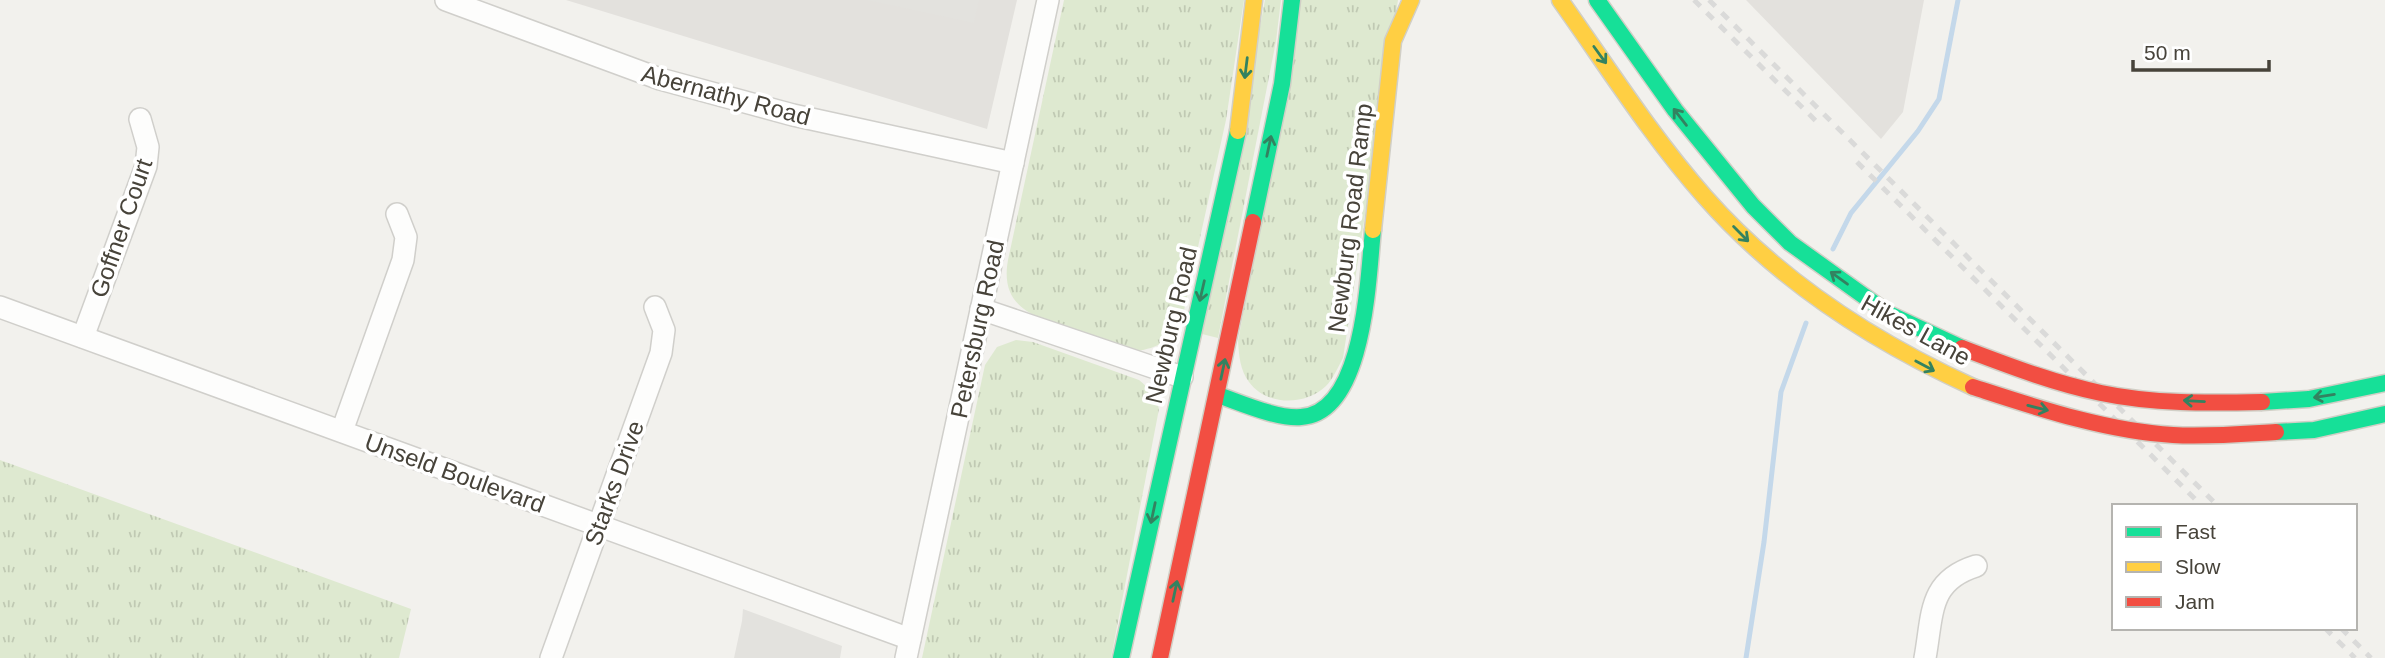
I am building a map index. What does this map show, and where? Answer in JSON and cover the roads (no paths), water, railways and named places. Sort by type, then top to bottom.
[{"type":"street","name":"Abernathy Road","points":[[446,0],[660,79],[793,115],[1013,163]]},
{"type":"street","name":"Petersburg Road","points":[[908,649],[1048,0]]},
{"type":"street","name":"Newburg Road","points":[[1121,658],[1238,128],[1254,0]]},
{"type":"street","points":[[1160,658],[1282,84],[1292,0]]},
{"type":"street","name":"Newburg Road Ramp","points":[[1218,395],[1264,411],[1301,417],[1324,410],[1339,395],[1363,327],[1393,41],[1411,0]]},
{"type":"street","name":"Hikes Lane","points":[[1560,0],[1680,165],[1705,197],[1746,240],[1795,283],[1878,339],[1931,369],[1973,387],[2029,405],[2092,421],[2172,435],[2314,430],[2385,414]]},
{"type":"street","name":"Hikes Lane","points":[[1597,0],[1675,110],[1753,206],[1790,243],[1889,314],[1962,348],[2043,378],[2122,397],[2262,402],[2309,399],[2385,383]]},
{"type":"street","name":"Goffner Court","points":[[83,337],[145,166],[148,147],[140,119]]},
{"type":"street","points":[[342,431],[403,260],[405,237],[397,214]]},
{"type":"street","name":"Unseld Boulevard","points":[[0,307],[599,526],[908,649]]},
{"type":"street","name":"Starks Drive","points":[[551,658],[661,354],[664,330],[655,307]]},
{"type":"street","points":[[981,309],[1182,377]]},
{"type":"street","points":[[1926,658],[1933,612],[1942,586],[1960,571],[1976,566]]},
{"type":"waterway","points":[[1833,249],[1851,213],[1918,131],[1939,99],[1958,0]]},
{"type":"waterway","points":[[1746,658],[1764,542],[1781,392],[1806,323]]},
{"type":"railway","points":[[1694,0],[1820,125]]},
{"type":"railway","points":[[1709,0],[2216,504]]},
{"type":"railway","points":[[1857,162],[2200,504]]},
{"type":"railway","points":[[2327,630],[2355,658]]},
{"type":"railway","points":[[2343,630],[2371,658]]}]
